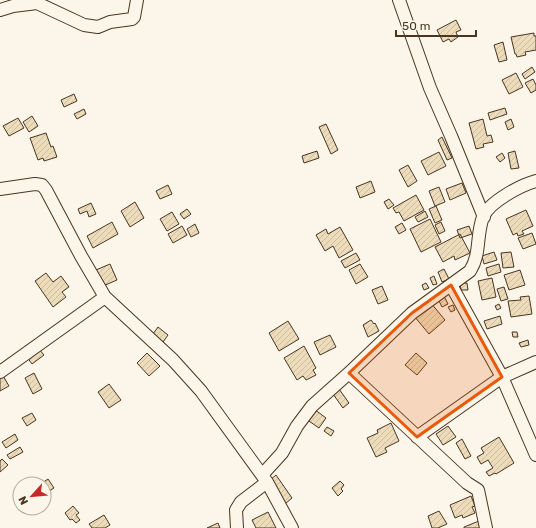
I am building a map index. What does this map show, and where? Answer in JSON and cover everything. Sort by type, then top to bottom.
[{"type":"street","points":[[0,10],[13,6],[37,3],[84,25],[98,27],[110,22],[132,19],[134,17],[137,0]]},
{"type":"street","points":[[398,0],[430,88],[484,216]]},
{"type":"street","points":[[237,528],[236,510],[264,478],[282,453],[297,426],[312,406],[412,313],[470,271],[475,263],[484,216],[494,204],[508,194],[526,184],[536,181]]},
{"type":"street","points":[[0,189],[36,184],[42,185],[105,297],[172,360],[201,392],[264,478],[292,528]]},
{"type":"street","points":[[451,285],[502,377],[536,455]]},
{"type":"street","points":[[0,372],[105,297]]},
{"type":"street","points":[[417,437],[502,377],[536,362]]},
{"type":"street","points":[[349,373],[467,483],[478,490],[486,528]]},
{"type":"highlighted area","points":[[451,285],[502,377],[417,437],[349,373],[412,313]]},
{"type":"building","points":[[456,20],[461,30],[456,32],[458,37],[451,42],[449,39],[443,42],[437,30]]},
{"type":"building","points":[[534,33],[534,36],[536,36],[536,50],[525,52],[526,55],[517,57],[511,37]]},
{"type":"building","points":[[503,42],[507,60],[499,62],[494,45]]},
{"type":"building","points":[[532,67],[535,72],[525,79],[522,74]]},
{"type":"building","points":[[516,73],[523,87],[509,94],[502,80]]},
{"type":"building","points":[[533,79],[536,85],[536,90],[531,93],[525,83]]},
{"type":"building","points":[[74,94],[77,101],[64,107],[61,100]]},
{"type":"building","points":[[505,108],[507,114],[490,120],[488,113]]},
{"type":"building","points":[[84,109],[86,114],[77,119],[74,114]]},
{"type":"building","points":[[32,116],[38,126],[29,132],[23,122]]},
{"type":"building","points":[[18,118],[24,128],[9,136],[3,126]]},
{"type":"building","points":[[483,119],[487,136],[491,135],[493,142],[483,144],[484,147],[476,149],[469,123]]},
{"type":"building","points":[[511,119],[514,127],[508,130],[505,122]]},
{"type":"building","points":[[326,124],[338,150],[331,154],[319,127]]},
{"type":"building","points":[[46,133],[51,147],[53,146],[57,157],[44,161],[43,158],[38,160],[30,138]]},
{"type":"building","points":[[442,137],[452,158],[447,160],[438,140]]},
{"type":"building","points":[[317,151],[319,158],[304,163],[302,156]]},
{"type":"building","points":[[515,151],[519,168],[511,169],[508,153]]},
{"type":"building","points":[[439,152],[446,166],[428,175],[421,161]]},
{"type":"building","points":[[502,153],[505,158],[500,162],[496,157]]},
{"type":"building","points":[[408,165],[417,181],[408,187],[399,170]]},
{"type":"building","points":[[371,181],[375,192],[360,198],[356,187]]},
{"type":"building","points":[[462,183],[466,193],[450,200],[446,189]]},
{"type":"building","points":[[168,185],[172,194],[160,199],[156,191]]},
{"type":"building","points":[[439,187],[445,202],[435,206],[429,191]]},
{"type":"building","points":[[416,195],[424,210],[404,221],[399,212],[396,213],[393,208]]},
{"type":"building","points":[[389,199],[394,205],[388,209],[384,202]]},
{"type":"building","points":[[135,202],[144,218],[130,227],[121,211]]},
{"type":"building","points":[[91,203],[96,214],[89,217],[87,211],[80,214],[78,209]]},
{"type":"building","points":[[436,206],[442,220],[435,223],[429,209]]},
{"type":"building","points":[[187,209],[191,214],[184,219],[180,214]]},
{"type":"building","points":[[526,210],[533,226],[522,231],[524,234],[518,236],[517,233],[513,235],[506,219]]},
{"type":"building","points":[[425,211],[428,217],[418,222],[415,217]]},
{"type":"building","points":[[172,212],[179,224],[167,231],[160,219]]},
{"type":"building","points":[[430,219],[441,242],[421,252],[410,229]]},
{"type":"building","points":[[112,222],[118,234],[93,248],[87,236]]},
{"type":"building","points":[[441,222],[445,231],[439,234],[435,225]]},
{"type":"building","points":[[402,223],[406,230],[399,234],[395,227]]},
{"type":"building","points":[[195,224],[199,233],[191,237],[187,229]]},
{"type":"building","points":[[182,226],[187,235],[173,243],[168,234]]},
{"type":"building","points":[[469,226],[472,234],[460,238],[457,230]]},
{"type":"building","points":[[340,227],[353,250],[339,258],[333,246],[325,251],[316,235],[326,229],[328,234]]},
{"type":"building","points":[[532,233],[536,244],[523,249],[518,238]]},
{"type":"building","points":[[460,234],[470,253],[455,260],[454,256],[443,262],[435,247]]},
{"type":"building","points":[[494,252],[497,260],[484,264],[482,256]]},
{"type":"building","points":[[511,252],[514,267],[503,268],[501,253]]},
{"type":"building","points":[[356,253],[360,260],[345,268],[341,261]]},
{"type":"building","points":[[110,264],[117,280],[103,286],[96,270]]},
{"type":"building","points":[[360,264],[368,277],[356,284],[349,270]]},
{"type":"building","points":[[499,264],[501,272],[488,276],[486,268]]},
{"type":"building","points":[[444,269],[449,279],[442,282],[438,272]]},
{"type":"building","points":[[520,270],[525,285],[509,290],[504,275]]},
{"type":"building","points":[[46,273],[53,282],[61,276],[69,287],[62,292],[66,297],[53,307],[35,281]]},
{"type":"building","points":[[434,276],[437,284],[433,285],[430,278]]},
{"type":"building","points":[[492,278],[496,297],[482,300],[478,281]]},
{"type":"building","points":[[426,283],[429,288],[424,290],[422,285]]},
{"type":"building","points":[[460,283],[467,283],[468,290],[461,290]]},
{"type":"building","points":[[382,286],[388,300],[378,304],[372,290]]},
{"type":"building","points":[[504,287],[508,299],[501,301],[497,289]]},
{"type":"building","points":[[444,296],[448,304],[442,307],[438,299]]},
{"type":"building","points":[[529,296],[532,314],[511,317],[508,301],[521,300],[520,297]]},
{"type":"building","points":[[430,302],[445,320],[429,334],[414,316]]},
{"type":"building","points":[[499,304],[501,308],[497,310],[495,306]]},
{"type":"building","points":[[453,305],[455,310],[451,312],[448,307]]},
{"type":"building","points":[[500,316],[502,324],[487,329],[484,321]]},
{"type":"building","points":[[371,320],[374,324],[375,323],[379,331],[368,337],[363,325]]},
{"type":"building","points":[[288,321],[299,339],[279,351],[269,333]]},
{"type":"building","points":[[158,327],[168,335],[161,345],[151,337]]},
{"type":"building","points":[[512,332],[517,332],[518,337],[513,337]]},
{"type":"building","points":[[330,335],[336,347],[320,355],[314,342]]},
{"type":"building","points":[[528,340],[529,345],[521,347],[519,343]]},
{"type":"building","points":[[304,346],[316,368],[313,370],[316,375],[306,380],[303,376],[297,380],[284,358]]},
{"type":"building","points":[[38,348],[44,355],[32,364],[27,357]]},
{"type":"building","points":[[147,353],[160,366],[149,376],[137,363]]},
{"type":"building","points":[[416,353],[427,363],[417,375],[405,365]]},
{"type":"building","points":[[34,373],[42,389],[33,394],[25,378]]},
{"type":"building","points":[[2,374],[9,386],[0,391],[0,376]]},
{"type":"building","points":[[109,384],[121,400],[109,408],[98,392]]},
{"type":"building","points":[[339,389],[349,403],[343,408],[333,394]]},
{"type":"building","points":[[314,409],[326,418],[319,428],[306,419]]},
{"type":"building","points":[[32,413],[36,420],[27,426],[22,418]]},
{"type":"building","points":[[391,423],[399,441],[385,448],[387,452],[376,457],[367,438],[378,433],[377,430]]},
{"type":"building","points":[[448,426],[456,437],[443,445],[436,434]]},
{"type":"building","points":[[327,427],[334,431],[331,436],[324,431]]},
{"type":"building","points":[[15,434],[18,440],[6,448],[2,442]]},
{"type":"building","points":[[499,437],[514,463],[496,474],[495,473],[489,476],[486,472],[493,468],[488,460],[481,464],[477,457],[484,453],[481,448]]},
{"type":"building","points":[[462,439],[471,456],[465,459],[456,443]]},
{"type":"building","points":[[20,447],[23,452],[10,459],[7,455]]},
{"type":"building","points":[[2,459],[8,465],[0,472],[0,461]]},
{"type":"building","points":[[276,475],[292,498],[285,504],[269,481]]},
{"type":"building","points":[[340,481],[344,485],[341,489],[343,491],[338,496],[332,488]]},
{"type":"building","points":[[471,496],[475,506],[472,507],[475,513],[463,518],[462,515],[455,518],[450,505]]},
{"type":"building","points":[[73,506],[79,513],[76,515],[80,520],[76,523],[72,519],[70,520],[65,513]]},
{"type":"building","points":[[439,511],[447,524],[438,528],[432,528],[428,516]]},
{"type":"building","points":[[268,512],[276,528],[256,528],[252,520]]},
{"type":"building","points":[[104,515],[110,525],[105,528],[92,528],[89,524]]},
{"type":"building","points":[[479,521],[482,528],[464,528],[464,527]]},
{"type":"building","points":[[218,523],[220,528],[207,528]]}]
